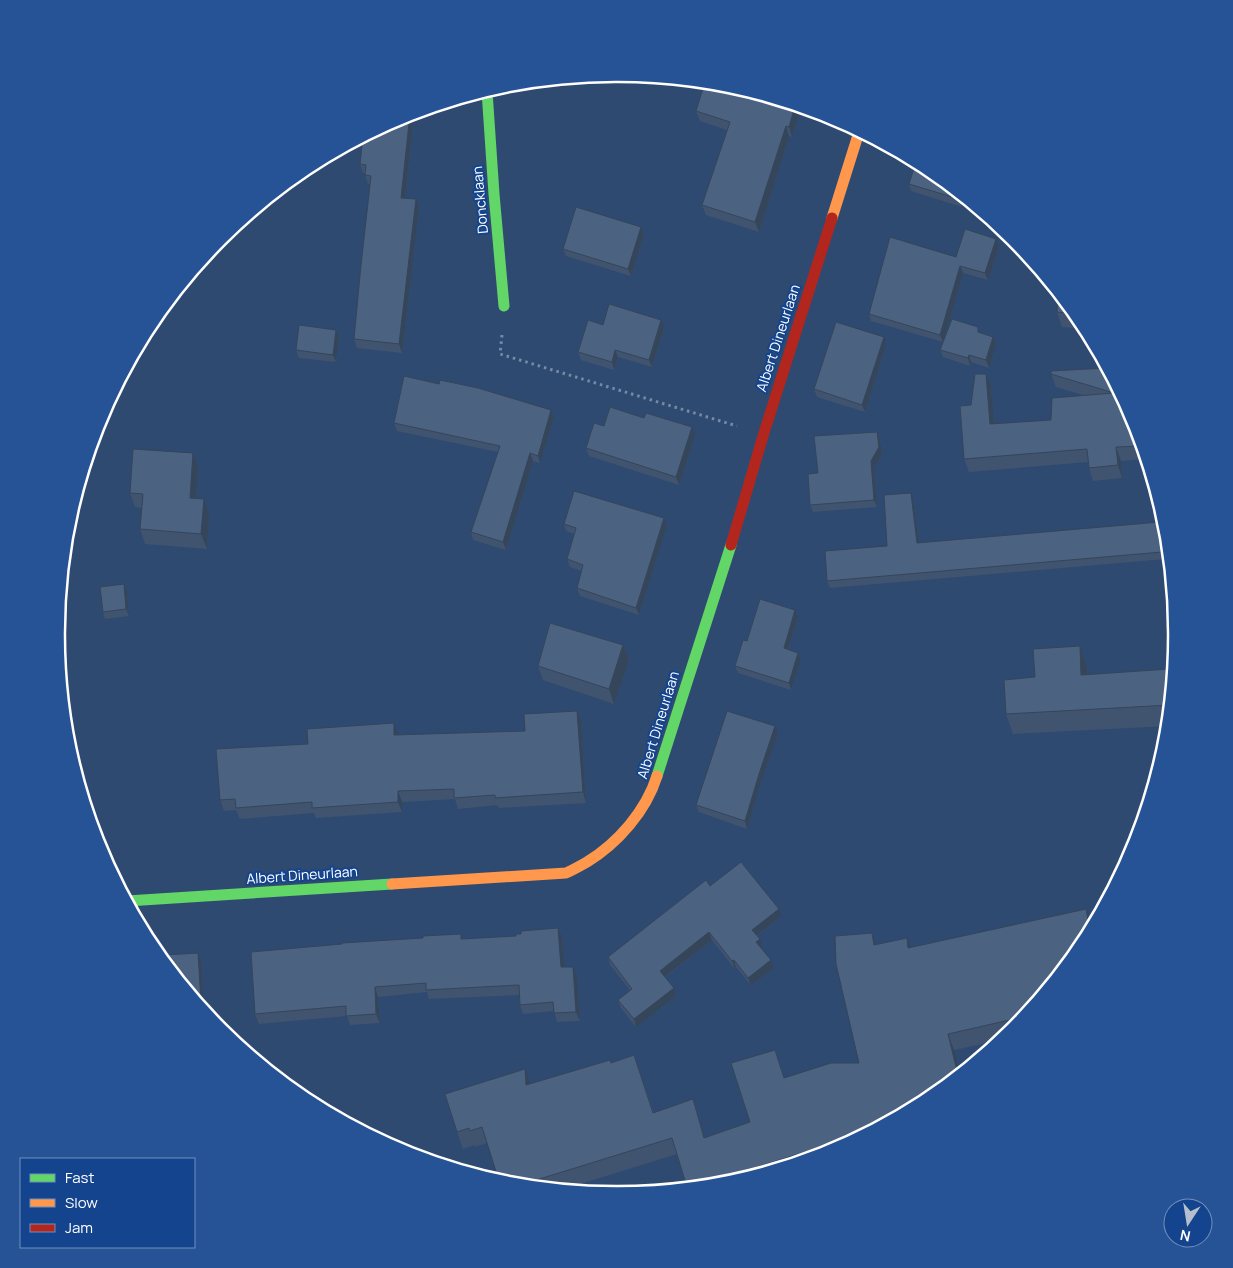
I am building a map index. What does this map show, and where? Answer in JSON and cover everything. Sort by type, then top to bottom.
[{"type":"street","name":"Doncklaan","points":[[487,98],[504,306]]},
{"type":"street","name":"Albert Dineurlaan","points":[[134,901],[566,873],[586,863],[604,850],[630,825],[654,790],[857,138]]},
{"type":"path","points":[[504,306],[500,354],[729,422],[763,436]]},
{"type":"building","points":[[703,89],[759,101],[793,112],[789,127],[786,126],[755,222],[702,205],[730,122],[696,111]]},
{"type":"building","points":[[409,123],[401,198],[416,199],[399,344],[354,339],[371,176],[365,175],[366,165],[360,164],[362,145]]},
{"type":"building","points":[[914,169],[954,197],[909,184]]},
{"type":"building","points":[[576,207],[641,227],[628,269],[563,249]]},
{"type":"building","points":[[965,229],[996,239],[985,273],[960,266],[940,335],[869,314],[890,237],[956,257]]},
{"type":"building","points":[[1057,303],[1064,313],[1057,312]]},
{"type":"building","points":[[609,304],[661,320],[649,360],[615,350],[612,362],[578,352],[588,320],[603,325]]},
{"type":"building","points":[[952,319],[978,327],[978,332],[993,337],[986,360],[969,355],[968,358],[940,350]]},
{"type":"building","points":[[836,322],[884,337],[862,405],[814,389]]},
{"type":"building","points":[[299,325],[336,330],[333,355],[296,350]]},
{"type":"building","points":[[1100,368],[1112,392],[1051,374],[1051,371]]},
{"type":"building","points":[[975,374],[986,374],[990,424],[1051,420],[1052,398],[1112,393],[1135,446],[1116,447],[1118,465],[1089,468],[1087,449],[964,459],[960,406],[971,405]]},
{"type":"building","points":[[404,376],[439,384],[440,380],[478,388],[551,410],[538,456],[530,453],[503,542],[471,532],[500,446],[394,423]]},
{"type":"building","points":[[610,407],[644,418],[646,413],[692,427],[676,477],[586,448],[594,423],[604,426]]},
{"type":"building","points":[[877,432],[879,447],[871,461],[874,500],[810,505],[808,474],[818,473],[814,436]]},
{"type":"building","points":[[133,449],[193,453],[190,498],[204,499],[201,534],[140,529],[143,494],[130,493]]},
{"type":"building","points":[[574,491],[664,518],[636,608],[577,588],[583,565],[567,559],[576,528],[564,524]]},
{"type":"building","points":[[911,493],[917,543],[1156,522],[1161,552],[827,581],[825,551],[887,546],[884,495]]},
{"type":"building","points":[[124,584],[126,609],[103,612],[100,587]]},
{"type":"building","points":[[760,599],[795,610],[784,648],[798,653],[789,683],[735,666],[743,640],[747,641]]},
{"type":"building","points":[[550,623],[623,645],[609,689],[538,666]]},
{"type":"building","points":[[1080,646],[1081,675],[1167,669],[1163,705],[1006,714],[1004,680],[1035,677],[1033,649]]},
{"type":"building","points":[[577,711],[583,792],[495,798],[495,795],[454,798],[454,789],[398,791],[398,802],[312,808],[312,802],[236,808],[235,799],[220,800],[216,749],[308,744],[307,729],[394,723],[394,735],[525,731],[524,714]]},
{"type":"building","points":[[727,711],[775,726],[745,821],[696,805]]},
{"type":"building","points":[[741,862],[779,909],[752,930],[760,939],[756,942],[771,960],[748,978],[709,932],[660,971],[674,988],[634,1019],[618,1000],[632,989],[608,957],[706,880],[710,886]]},
{"type":"building","points":[[1086,909],[1088,919],[1054,970],[1010,1020],[948,1034],[956,1068],[923,1093],[892,1112],[860,1129],[811,1150],[757,1167],[685,1181],[672,1138],[537,1180],[496,1172],[482,1127],[470,1131],[469,1128],[457,1132],[445,1094],[525,1069],[526,1085],[610,1060],[611,1063],[634,1055],[653,1113],[693,1099],[704,1138],[750,1122],[731,1063],[775,1050],[784,1078],[831,1063],[859,1063],[836,964],[835,936],[872,933],[874,945],[907,938],[908,948]]},
{"type":"building","points":[[558,928],[561,967],[573,967],[576,1012],[554,1013],[553,1002],[520,1005],[519,985],[426,990],[426,983],[375,987],[376,1014],[346,1016],[346,1006],[255,1014],[251,952],[342,943],[423,938],[423,936],[461,934],[461,939],[516,936],[516,934],[521,934],[521,931]]},
{"type":"building","points":[[198,953],[201,996],[179,970],[168,955]]},
{"type":"traffic: fast","points":[[487,98],[504,306]]},
{"type":"traffic: fast","points":[[657,776],[731,545]]},
{"type":"traffic: fast","points":[[134,901],[392,884]]},
{"type":"traffic: slow","points":[[832,218],[857,138]]},
{"type":"traffic: slow","points":[[392,884],[566,873],[587,862],[620,836],[646,802],[657,776]]},
{"type":"traffic: jam","points":[[731,545],[763,436],[832,218]]}]
